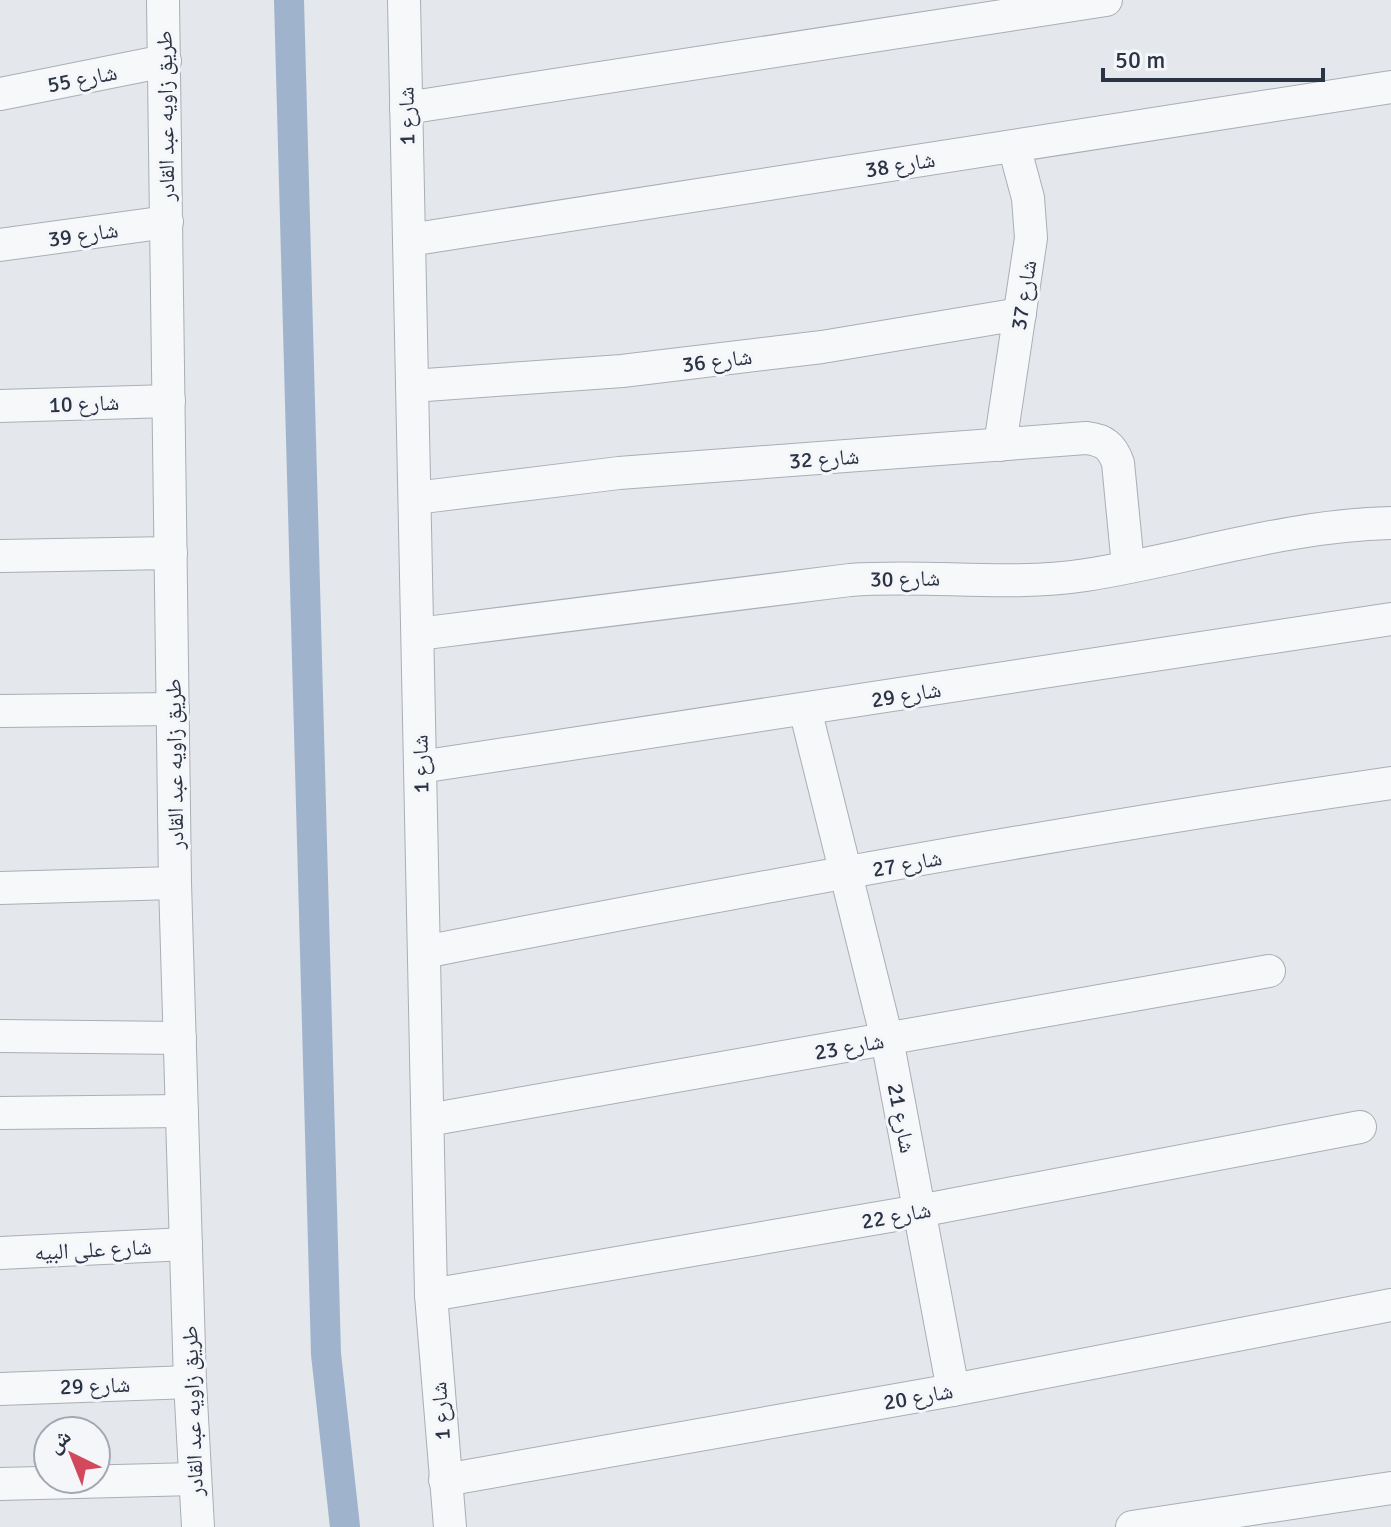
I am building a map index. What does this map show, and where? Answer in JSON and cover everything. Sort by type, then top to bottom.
[{"type":"street","name":"طريق زاويه عبد القادر","points":[[163,0],[175,883],[190,1382],[198,1527]]},
{"type":"street","name":"شارع 1","points":[[404,0],[431,1295],[450,1527]]},
{"type":"street","points":[[406,108],[1106,0]]},
{"type":"street","name":"شارع 55","points":[[0,94],[165,61]]},
{"type":"street","name":"شارع 38","points":[[409,240],[1391,87]]},
{"type":"street","name":"شارع 37","points":[[1000,445],[1031,218],[1014,146]]},
{"type":"street","name":"شارع 39","points":[[0,245],[167,222]]},
{"type":"street","name":"شارع 36","points":[[412,386],[668,366],[822,347],[1020,314]]},
{"type":"street","name":"شارع 10","points":[[0,406],[169,401]]},
{"type":"street","name":"شارع 32","points":[[415,498],[619,473],[1086,438],[1101,440],[1113,449],[1118,463],[1128,566]]},
{"type":"street","name":"شارع 30","points":[[418,634],[850,580],[909,576],[1046,579],[1336,526],[1391,523]]},
{"type":"street","points":[[0,556],[171,553]]},
{"type":"street","name":"شارع 29","points":[[420,767],[1391,619]]},
{"type":"street","points":[[0,711],[173,709]]},
{"type":"street","name":"شارع 21","points":[[805,709],[887,1039],[953,1390]]},
{"type":"street","name":"شارع 27","points":[[424,952],[703,897],[1193,812],[1391,783]]},
{"type":"street","points":[[0,888],[175,883]]},
{"type":"street","name":"شارع 23","points":[[428,1120],[1269,971]]},
{"type":"street","points":[[0,1036],[180,1038]]},
{"type":"street","points":[[0,1113],[182,1111]]},
{"type":"street","name":"شارع 22","points":[[431,1295],[919,1211],[1360,1127]]},
{"type":"street","name":"شارع على البيه","points":[[0,1253],[186,1244]]},
{"type":"street","name":"شارع 20","points":[[445,1480],[953,1390],[1391,1305]]},
{"type":"street","name":"شارع 29","points":[[0,1389],[190,1382]]},
{"type":"street","points":[[0,1484],[194,1479]]},
{"type":"street","points":[[1132,1527],[1391,1488]]},
{"type":"waterway","points":[[289,0],[326,1354],[345,1527]]}]
